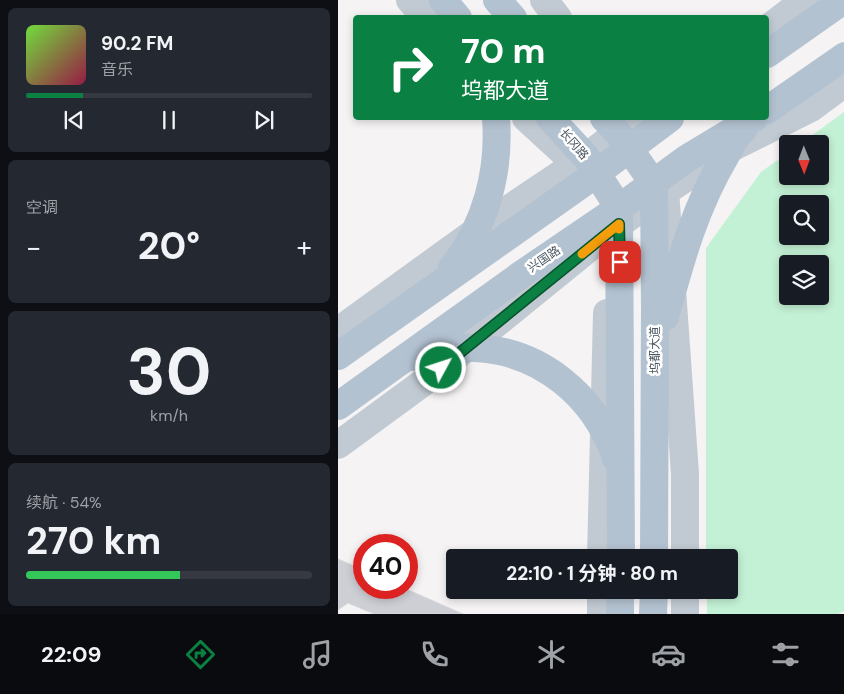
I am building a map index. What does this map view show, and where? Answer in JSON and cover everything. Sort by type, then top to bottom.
[{"type":"main road","points":[[443,0],[456,15]]},
{"type":"main road","points":[[497,0],[510,15]]},
{"type":"main road","points":[[769,53],[844,0]]},
{"type":"main road","points":[[769,48],[793,37]]},
{"type":"main road","points":[[773,107],[844,56]]},
{"type":"main road","points":[[439,284],[454,266],[476,231],[486,205],[493,178],[497,132],[496,120]]},
{"type":"main road","name":"长冈路","points":[[551,120],[586,169]]},
{"type":"main road","points":[[338,356],[439,284],[586,169],[625,129],[662,120]]},
{"type":"main road","name":"兴国路","points":[[338,406],[522,274],[614,220],[659,188],[686,160],[751,120]]},
{"type":"main road","points":[[655,435],[659,356],[672,289],[686,240],[718,168],[729,149],[738,134],[757,120]]},
{"type":"main road","points":[[625,129],[659,188]]},
{"type":"main road","points":[[586,169],[614,220],[621,479],[620,549]]},
{"type":"main road","name":"坞都大道","points":[[654,549],[659,188]]},
{"type":"main road","points":[[400,363],[440,349],[466,348],[504,352],[525,358],[546,368],[582,397],[596,415],[616,457],[621,479]]},
{"type":"main road","points":[[620,599],[620,614]]},
{"type":"main road","points":[[654,599],[654,614]]},
{"type":"street","points":[[410,0],[423,15]]},
{"type":"street","points":[[544,0],[556,15]]},
{"type":"street","points":[[769,27],[805,0]]},
{"type":"street","points":[[685,549],[685,474],[672,289],[659,188],[729,149],[812,108],[844,83]]},
{"type":"street","points":[[338,331],[476,231],[586,169],[528,120]]},
{"type":"street","points":[[338,445],[428,379],[614,220]]},
{"type":"street","points":[[601,549],[604,429],[614,220]]},
{"type":"street","points":[[601,599],[601,614]]},
{"type":"street","points":[[685,599],[685,614]]},
{"type":"green space","points":[[844,112],[844,611],[838,614],[707,614],[707,599],[738,599],[738,549],[706,549],[706,248],[761,172],[779,159],[779,185],[829,185],[829,135],[812,135]]},
{"type":"building","points":[[338,559],[353,565],[353,599],[418,599],[418,594],[463,614],[374,614],[348,603],[338,610]]},
{"type":"slow traffic","points":[[582,254],[619,224],[619,229]]},
{"type":"route","points":[[441,368],[619,224],[620,262]]}]
